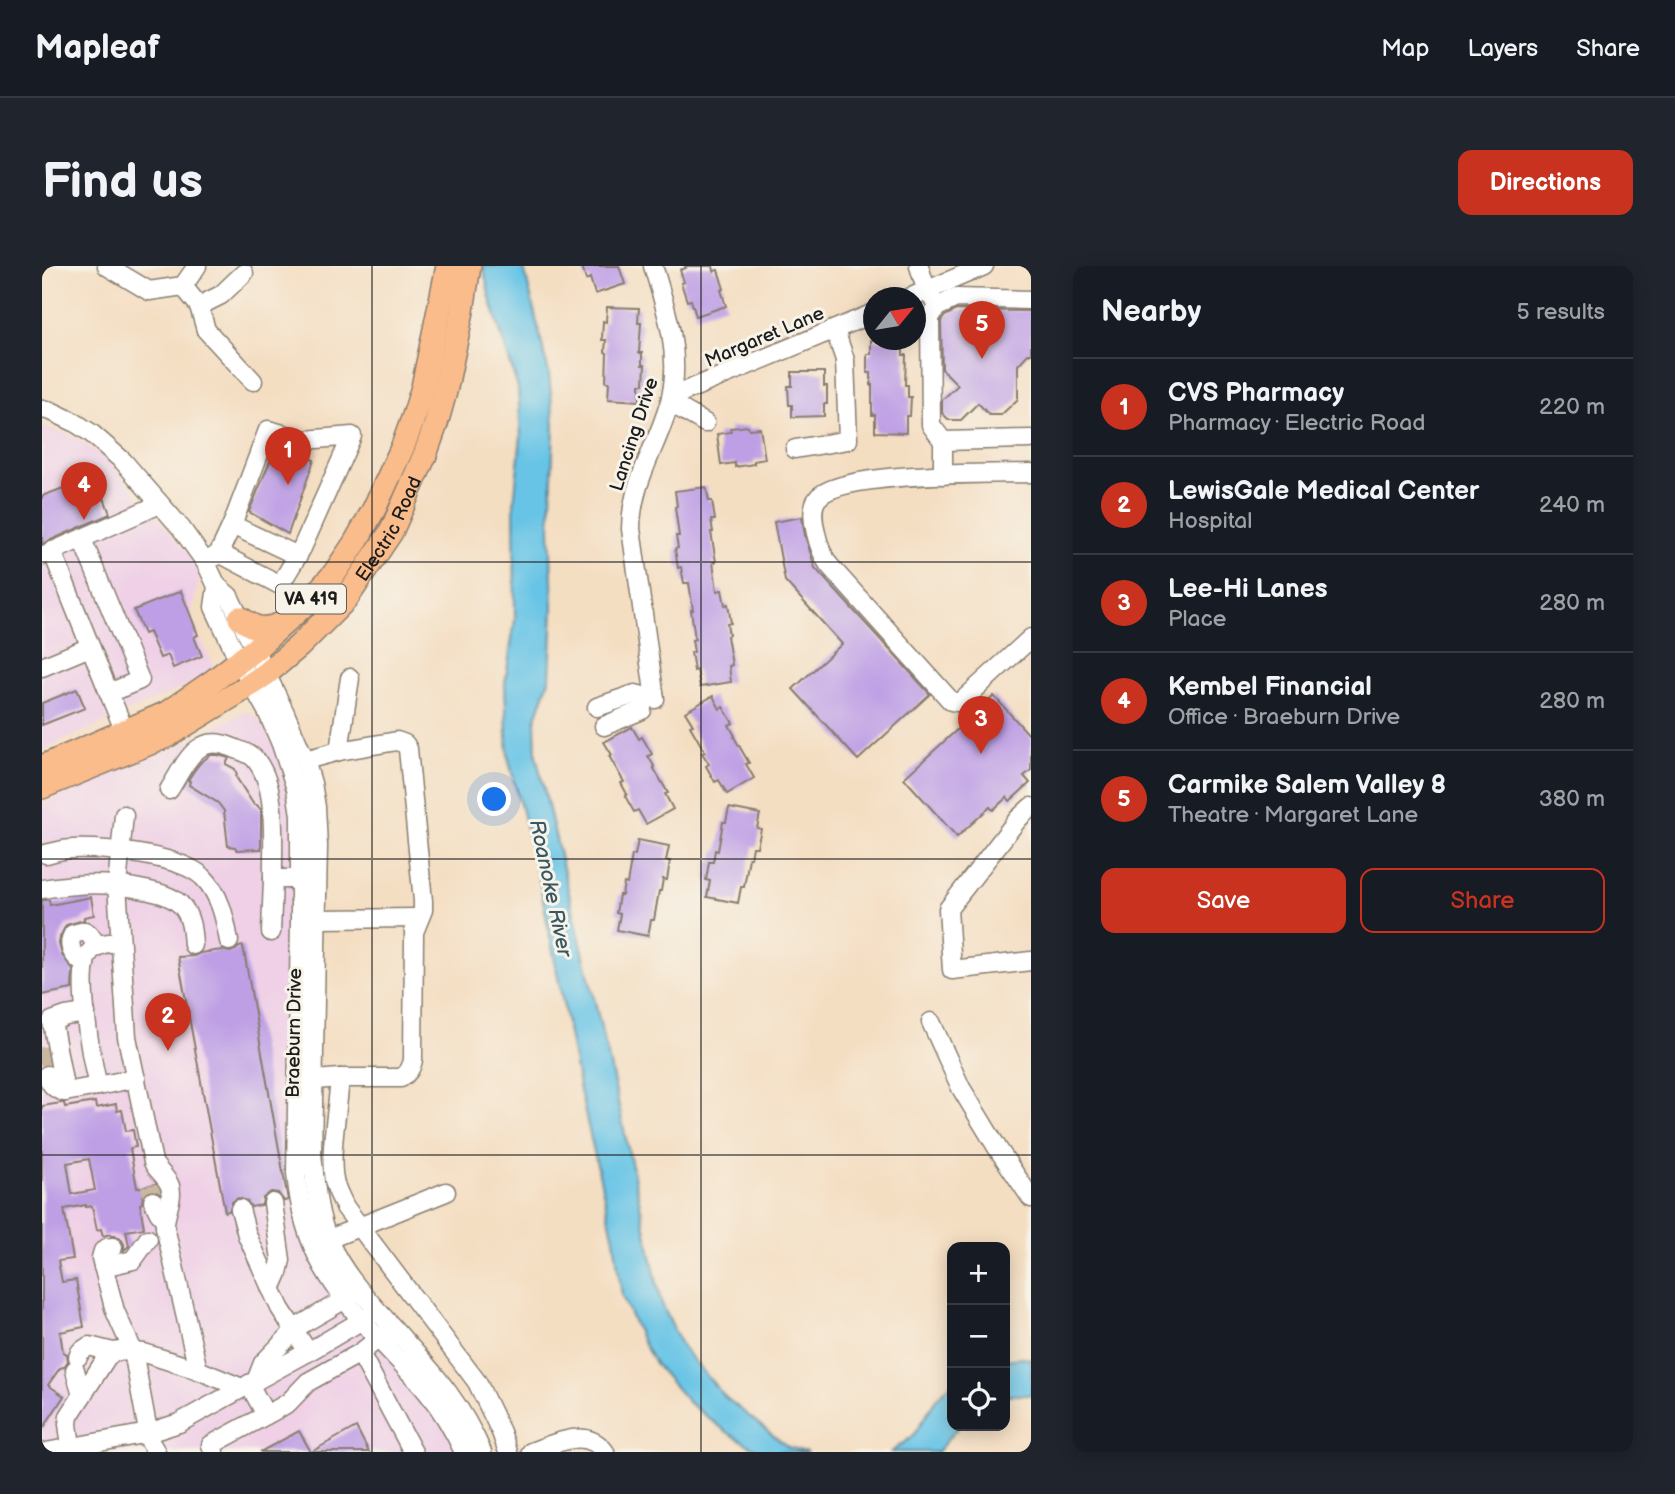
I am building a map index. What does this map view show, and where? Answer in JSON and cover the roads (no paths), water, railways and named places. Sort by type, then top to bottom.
[{"type":"main road","name":"Electric Road","points":[[42,767],[167,713],[247,655],[313,597],[334,574],[374,509],[403,446],[423,387],[448,266]]},
{"type":"main road","name":"Electric Road","points":[[42,788],[167,736],[259,679],[299,646],[346,599],[391,532],[425,455],[436,424],[462,311],[469,266]]},
{"type":"main road","points":[[240,618],[249,625],[263,629],[282,624]]},
{"type":"street","points":[[107,266],[149,291],[183,286],[197,266]]},
{"type":"street","name":"Lancing Drive","points":[[649,698],[632,549],[631,514],[638,483],[671,397],[674,374],[672,332],[653,266]]},
{"type":"street","points":[[919,266],[925,287]]},
{"type":"street","points":[[937,307],[926,290],[985,266]]},
{"type":"street","points":[[199,306],[221,295],[236,274]]},
{"type":"street","points":[[183,286],[199,306],[206,330],[253,381]]},
{"type":"street","points":[[943,475],[943,441],[930,425],[930,318],[937,307],[956,298],[1031,300]]},
{"type":"street","name":"Margaret Lane","points":[[671,397],[863,317]]},
{"type":"street","points":[[795,449],[848,440],[845,360],[835,330]]},
{"type":"street","points":[[671,397],[681,409],[705,423]]},
{"type":"street","name":"Braeburn Drive","points":[[42,409],[74,422],[91,433],[122,461],[181,528],[212,558],[216,586],[214,607],[247,655],[259,679],[285,713],[305,760],[312,783],[308,813],[305,1081],[296,1173],[298,1198],[304,1222],[351,1280],[352,1295],[386,1333],[448,1390],[465,1418],[471,1449]]},
{"type":"street","points":[[268,430],[278,431],[305,440],[352,436],[298,556],[280,585],[212,558],[232,525],[268,430]]},
{"type":"street","points":[[252,473],[271,453],[278,431]]},
{"type":"street","points":[[943,441],[1031,439]]},
{"type":"street","points":[[1031,473],[901,477],[862,482],[823,493],[813,510],[819,546],[829,565],[951,701],[961,702],[1031,638]]},
{"type":"street","points":[[125,732],[47,554],[160,505]]},
{"type":"street","points":[[232,525],[298,556]]},
{"type":"street","points":[[82,539],[140,680],[109,693]]},
{"type":"street","name":"Braeburn Drive","points":[[216,586],[229,596],[240,618],[247,655]]},
{"type":"street","points":[[42,667],[90,647]]},
{"type":"street","points":[[339,751],[350,678]]},
{"type":"street","name":"Braeburn Drive","points":[[259,679],[267,711],[296,789],[308,813]]},
{"type":"street","points":[[597,707],[635,694],[649,698],[642,710],[604,726]]},
{"type":"street","points":[[305,760],[397,741],[405,744],[408,749],[423,901],[415,932],[412,1068],[401,1078],[305,1081]]},
{"type":"street","points":[[169,790],[193,751],[211,742],[253,757],[265,776],[272,800],[271,932]]},
{"type":"street","points":[[1031,807],[948,909],[952,970],[1031,961]]},
{"type":"street","points":[[103,1267],[133,1260],[149,1239],[166,1228],[171,1191],[167,1181],[155,1167],[127,1037],[117,885],[124,815]]},
{"type":"street","points":[[46,854],[69,848],[128,851],[187,866],[202,876],[214,892],[223,910],[229,941]]},
{"type":"street","points":[[273,879],[309,879]]},
{"type":"street","name":"Braeburn Drive","points":[[307,954],[317,919],[309,879]]},
{"type":"street","points":[[42,889],[74,884],[117,885],[163,894],[181,905],[190,921],[193,945]]},
{"type":"street","points":[[317,919],[419,918]]},
{"type":"street","points":[[98,1086],[91,1058],[86,1013],[85,965],[76,959],[71,948],[71,937],[85,931],[98,946],[120,942]]},
{"type":"street","points":[[65,1092],[47,1028],[66,1016],[86,1013]]},
{"type":"street","points":[[931,1022],[961,1088],[1031,1198]]},
{"type":"street","points":[[47,1075],[53,1087],[65,1092],[136,1079]]},
{"type":"street","points":[[340,1079],[333,1160],[338,1194],[345,1207],[477,1382],[508,1452]]},
{"type":"street","points":[[155,1167],[151,1174],[152,1193],[166,1228],[198,1370]]},
{"type":"street","points":[[320,1243],[446,1192]]},
{"type":"street","points":[[271,1289],[281,1260],[273,1203]]},
{"type":"street","points":[[240,1209],[247,1236],[271,1289],[308,1352]]},
{"type":"street","points":[[149,1239],[107,1248],[101,1258],[115,1311],[133,1351],[150,1442],[156,1452]]},
{"type":"street","points":[[249,1384],[263,1363],[299,1326],[352,1295]]},
{"type":"street","points":[[46,1452],[148,1433],[180,1423],[370,1316]]},
{"type":"street","points":[[214,1452],[211,1445],[289,1402],[308,1382],[360,1353],[386,1333]]},
{"type":"street","points":[[82,1396],[77,1363],[84,1348],[89,1346],[113,1352],[133,1351],[249,1384],[266,1415]]},
{"type":"street","points":[[71,1447],[69,1416],[107,1357],[113,1352]]},
{"type":"street","points":[[360,1353],[413,1452]]},
{"type":"street","points":[[471,1449],[501,1432]]},
{"type":"street","points":[[531,1452],[579,1438],[588,1438],[598,1443],[605,1452]]},
{"type":"water","name":"Roanoke River","points":[[483,266],[520,266],[525,272],[549,374],[554,426],[550,529],[553,607],[550,677],[535,721],[536,755],[611,1069],[661,1302],[682,1347],[725,1397],[788,1447],[808,1452],[761,1452],[727,1432],[689,1403],[656,1365],[622,1296],[614,1239],[580,1091],[539,879],[508,757],[505,683],[515,620],[514,503],[521,436],[518,388]]},
{"type":"water","points":[[1010,1359],[1031,1359],[1031,1395],[1010,1395]]},
{"type":"water","points":[[947,1388],[947,1431],[955,1431],[937,1452],[891,1452],[913,1436],[937,1398]]},
{"type":"tunnel","points":[[270,456],[272,449]]},
{"type":"tunnel","points":[[42,1047],[47,1075]]},
{"type":"tunnel","points":[[150,1185],[153,1201]]},
{"type":"place","name":"Carmike Salem Valley 8","points":[[982,359]]},
{"type":"place","name":"CVS Pharmacy","points":[[288,485]]},
{"type":"place","name":"Kembel Financial","points":[[84,520]]},
{"type":"place","name":"Lee-Hi Lanes","points":[[981,754]]},
{"type":"place","name":"LewisGale Medical Center","points":[[168,1051]]}]
